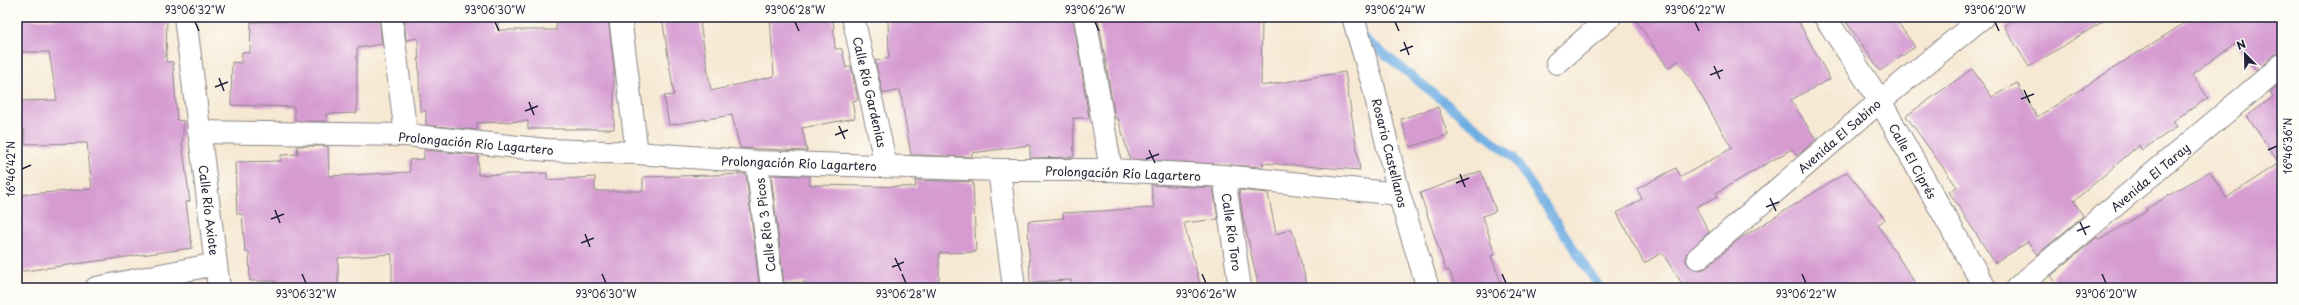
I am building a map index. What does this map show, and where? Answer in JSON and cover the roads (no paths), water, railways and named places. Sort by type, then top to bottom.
[{"type":"street","name":"Calle Río Axiote","points":[[185,17],[218,288]]},
{"type":"street","points":[[391,17],[406,135]]},
{"type":"street","points":[[620,17],[637,153]]},
{"type":"street","name":"Calle Río Gardenias","points":[[853,17],[886,166]]},
{"type":"street","points":[[1085,17],[1111,170]]},
{"type":"street","name":"Rosario Castellanos","points":[[1353,17],[1373,85],[1399,194],[1428,288]]},
{"type":"street","points":[[1557,63],[1610,17]]},
{"type":"street","name":"Calle El Ciprés","points":[[1825,17],[1880,101],[1984,288]]},
{"type":"street","name":"Avenida El Sabino","points":[[1698,258],[1880,101],[1983,17]]},
{"type":"street","name":"Avenida El Taray","points":[[2017,288],[2282,65]]},
{"type":"street","name":"Prolongación Río Lagartero","points":[[199,132],[406,135],[547,150],[637,153],[757,162],[999,170],[1111,170],[1224,176],[1399,194]]},
{"type":"street","name":"Calle Río 3 Picos","points":[[757,162],[772,288]]},
{"type":"street","points":[[999,170],[1014,288]]},
{"type":"street","name":"Calle Río Toro","points":[[1224,176],[1240,288]]},
{"type":"street","points":[[96,288],[216,264]]},
{"type":"waterway","points":[[1339,17],[1351,27]]},
{"type":"waterway","points":[[1363,37],[1513,157],[1600,288]]}]
